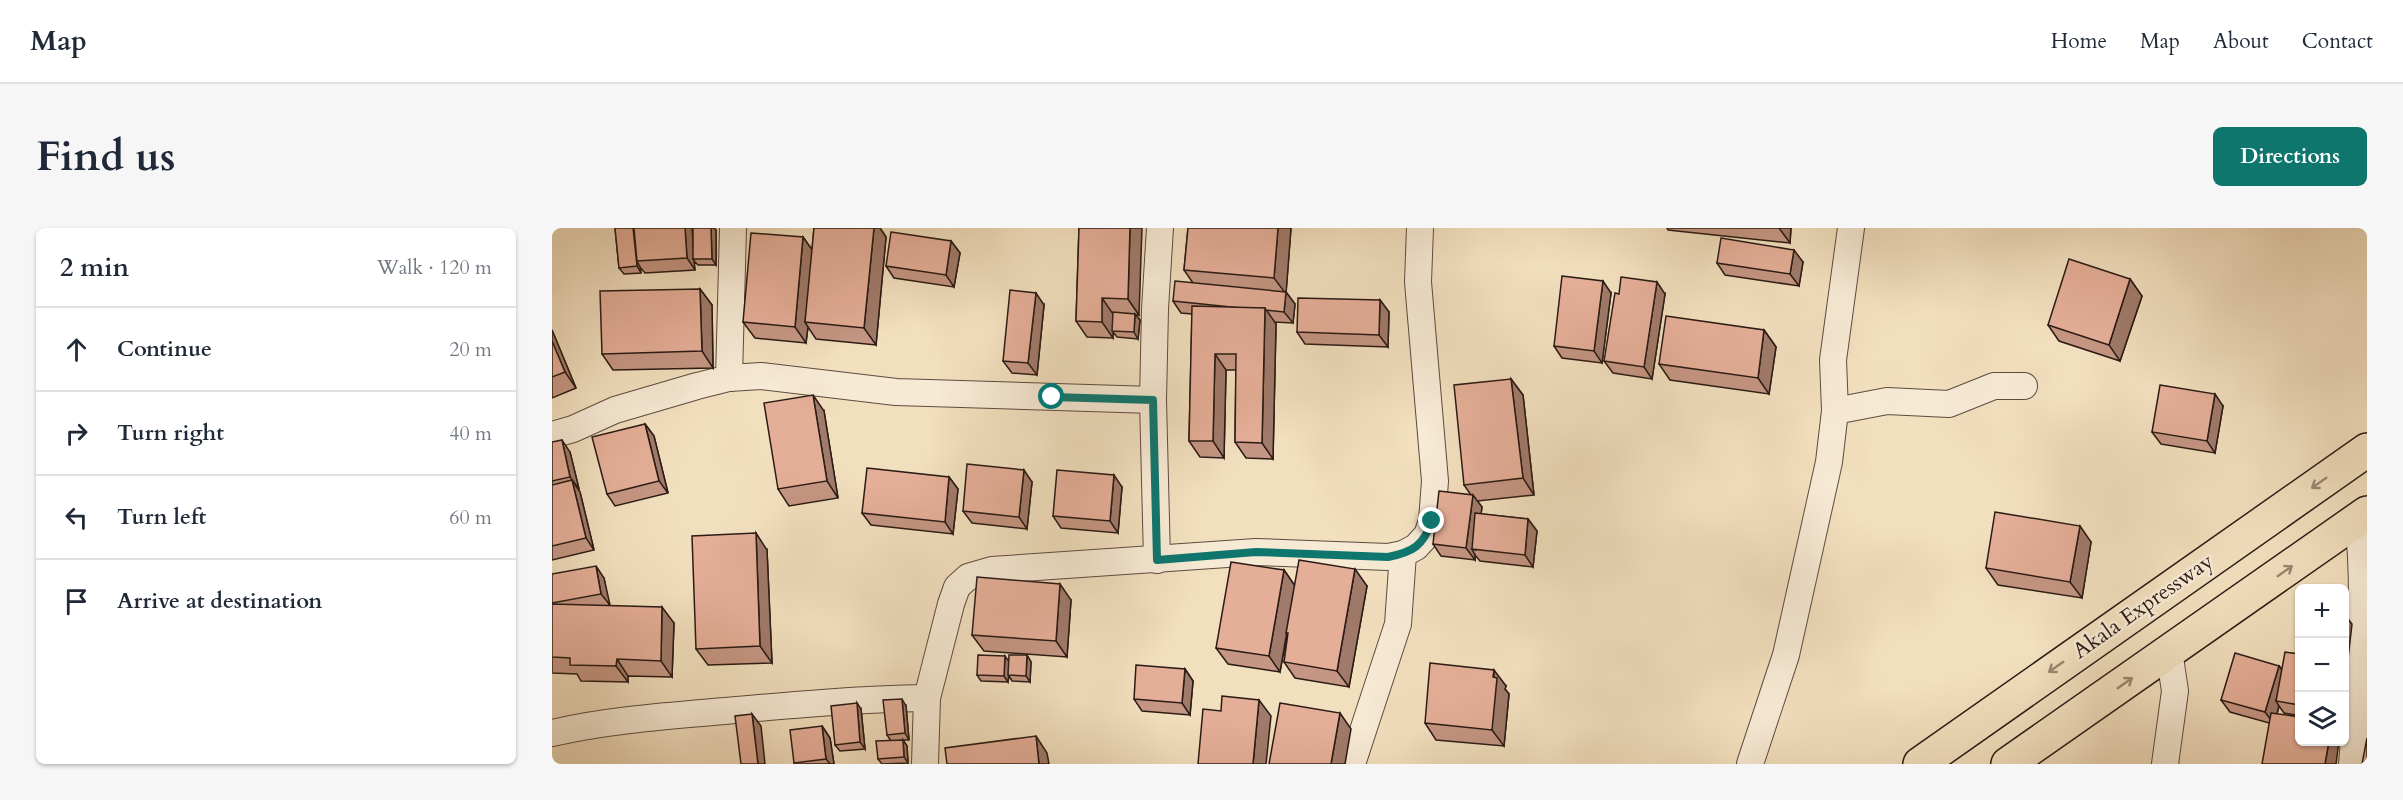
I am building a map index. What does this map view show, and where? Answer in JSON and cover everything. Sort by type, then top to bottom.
[{"type":"main road","name":"Akala Expressway","points":[[1920,764],[2367,450]]},
{"type":"main road","points":[[2008,764],[2363,516]]},
{"type":"street","points":[[729,378],[733,228]]},
{"type":"street","points":[[1157,560],[1153,400],[1160,228]]},
{"type":"street","points":[[925,764],[927,698],[951,604],[957,587],[968,577],[992,570],[1256,552],[1370,558],[1403,554],[1416,547],[1426,535],[1432,521],[1435,481],[1419,282],[1420,228]]},
{"type":"street","points":[[1750,764],[1786,655],[1829,462],[1835,411],[1833,360],[1851,228]]},
{"type":"street","points":[[552,435],[573,429],[615,410],[729,378],[761,376],[896,392],[1153,400]]},
{"type":"street","points":[[1835,411],[1887,402],[1949,404],[1994,386],[2024,386]]},
{"type":"street","points":[[2352,764],[2362,645],[2363,516]]},
{"type":"street","points":[[1352,764],[1398,624],[1403,554]]},
{"type":"street","points":[[2165,764],[2175,691],[2169,651]]},
{"type":"street","points":[[552,733],[596,723],[637,719],[860,699],[927,698]]},
{"type":"building","points":[[615,228],[633,228],[637,266],[619,268]]},
{"type":"building","points":[[634,228],[685,228],[687,258],[637,261]]},
{"type":"building","points":[[693,228],[711,228],[712,259],[693,259]]},
{"type":"building","points":[[814,228],[874,228],[864,328],[805,322]]},
{"type":"building","points":[[1079,228],[1130,228],[1128,299],[1102,298],[1102,322],[1076,321]]},
{"type":"building","points":[[1188,228],[1278,228],[1274,278],[1184,270]]},
{"type":"building","points":[[891,232],[951,241],[946,275],[886,266]]},
{"type":"building","points":[[751,233],[803,237],[795,327],[743,322]]},
{"type":"building","points":[[1721,238],[1794,250],[1790,274],[1717,263]]},
{"type":"building","points":[[2069,259],[2130,279],[2109,345],[2048,325]]},
{"type":"building","points":[[1562,276],[1603,281],[1594,351],[1554,346]]},
{"type":"building","points":[[1621,277],[1657,282],[1644,367],[1604,361],[1615,293],[1619,294]]},
{"type":"building","points":[[1175,281],[1286,292],[1284,312],[1265,308],[1241,308],[1173,301]]},
{"type":"building","points":[[700,289],[702,351],[602,354],[600,291]]},
{"type":"building","points":[[1010,290],[1036,293],[1028,363],[1003,361]]},
{"type":"building","points":[[1298,298],[1380,300],[1379,335],[1297,332]]},
{"type":"building","points":[[1192,306],[1265,308],[1262,443],[1235,442],[1236,354],[1215,354],[1213,441],[1189,441]]},
{"type":"building","points":[[1113,312],[1135,314],[1134,332],[1112,331]]},
{"type":"building","points":[[1666,316],[1764,330],[1758,378],[1659,364]]},
{"type":"building","points":[[552,341],[565,372],[552,377]]},
{"type":"building","points":[[1511,379],[1523,478],[1464,485],[1454,385]]},
{"type":"building","points":[[2160,385],[2215,394],[2207,441],[2152,432]]},
{"type":"building","points":[[813,395],[827,481],[778,489],[764,403]]},
{"type":"building","points":[[645,424],[659,481],[607,494],[592,437]]},
{"type":"building","points":[[562,440],[570,477],[552,481],[552,442]]},
{"type":"building","points":[[967,464],[1024,470],[1019,517],[963,511]]},
{"type":"building","points":[[867,468],[949,477],[945,522],[862,513]]},
{"type":"building","points":[[1057,470],[1114,475],[1110,521],[1053,516]]},
{"type":"building","points":[[572,480],[586,538],[552,546],[552,485]]},
{"type":"building","points":[[1439,491],[1473,495],[1466,548],[1433,544]]},
{"type":"building","points":[[1995,512],[2080,526],[2070,582],[1986,568]]},
{"type":"building","points":[[1475,513],[1528,519],[1525,555],[1472,549]]},
{"type":"building","points":[[756,533],[760,646],[696,649],[692,536]]},
{"type":"building","points":[[1299,560],[1355,569],[1337,671],[1284,662],[1288,633],[1286,633]]},
{"type":"building","points":[[1231,562],[1284,570],[1269,656],[1216,648]]},
{"type":"building","points":[[596,566],[601,594],[552,603],[552,574]]},
{"type":"building","points":[[977,577],[1060,584],[1056,641],[972,635]]},
{"type":"building","points":[[552,604],[662,607],[661,661],[617,659],[616,666],[570,665],[570,658],[552,657]]},
{"type":"building","points":[[2285,652],[2295,653],[2295,704],[2276,701]]},
{"type":"building","points":[[2235,653],[2279,666],[2265,712],[2221,700]]},
{"type":"building","points":[[978,655],[1005,656],[1004,676],[977,675]]},
{"type":"building","points":[[1009,655],[1027,655],[1026,676],[1008,675]]},
{"type":"building","points":[[1430,663],[1494,670],[1493,677],[1497,678],[1492,730],[1425,723]]},
{"type":"building","points":[[1136,665],[1185,669],[1182,703],[1134,699]]},
{"type":"building","points":[[1222,696],[1259,700],[1253,764],[1198,764],[1203,709],[1221,711]]},
{"type":"building","points":[[902,699],[905,733],[887,735],[883,700]]},
{"type":"building","points":[[857,703],[860,742],[835,745],[831,706]]},
{"type":"building","points":[[1280,703],[1340,713],[1331,764],[1269,764]]},
{"type":"building","points":[[2271,713],[2295,716],[2295,746],[2328,746],[2325,764],[2262,764]]},
{"type":"building","points":[[752,714],[758,764],[741,764],[735,716]]},
{"type":"building","points":[[822,726],[826,759],[794,763],[790,730]]},
{"type":"building","points":[[1036,736],[1039,764],[947,764],[945,748]]},
{"type":"building","points":[[2367,738],[2367,764],[2362,764]]},
{"type":"building","points":[[903,740],[904,757],[878,759],[876,741]]},
{"type":"route","points":[[1052,397],[1153,400],[1157,560],[1256,552],[1388,557],[1403,554],[1416,547],[1426,535],[1432,521]]}]
